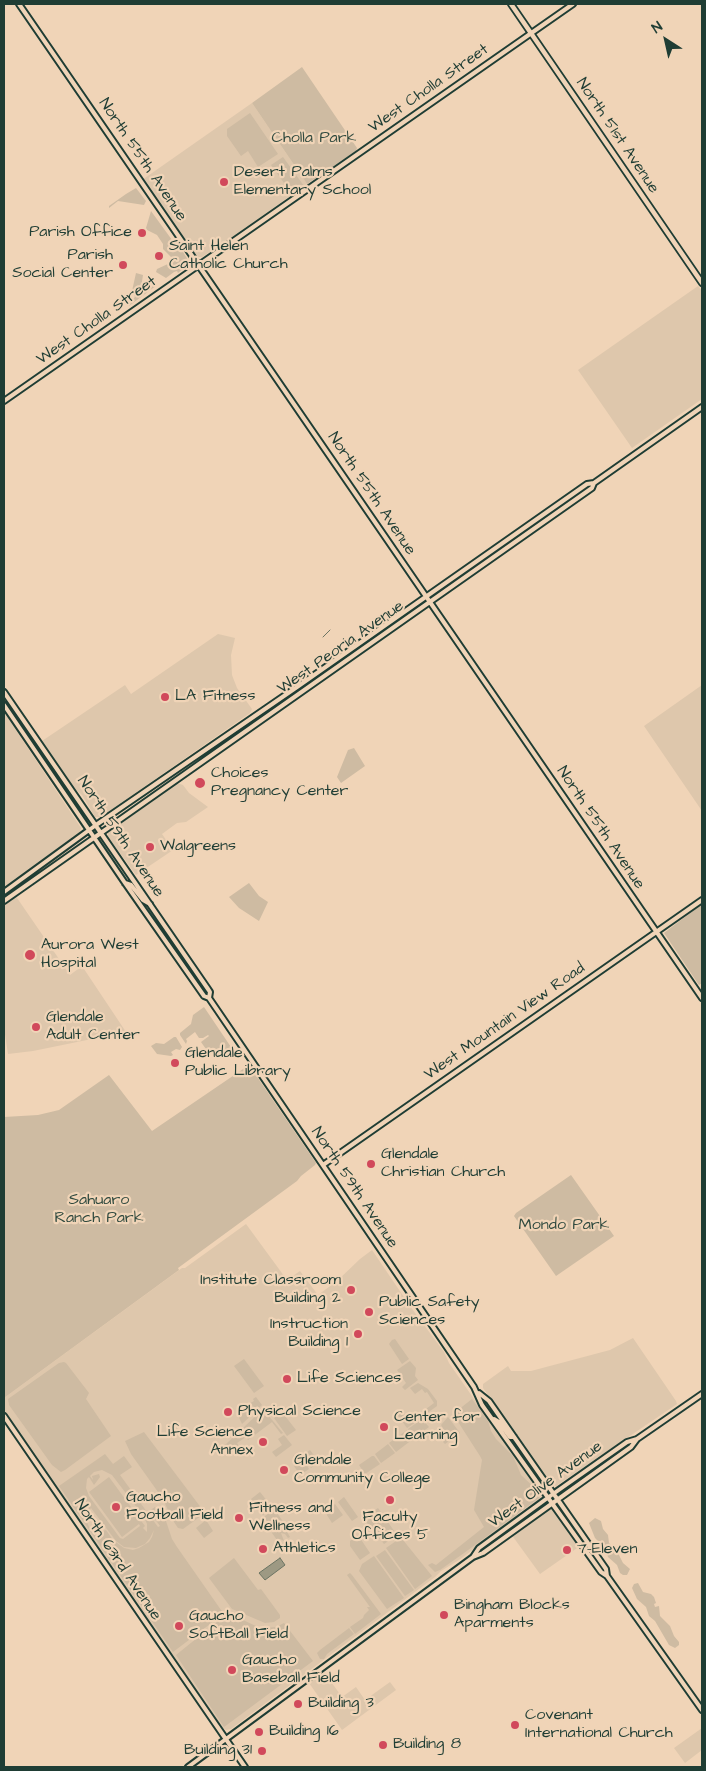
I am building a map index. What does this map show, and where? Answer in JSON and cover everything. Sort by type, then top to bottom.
[{"type":"main road","name":"North 55th Avenue","points":[[19,4],[702,998]]},
{"type":"main road","name":"North 51st Avenue","points":[[511,4],[702,283]]},
{"type":"main road","name":"West Cholla Street","points":[[4,401],[573,4]]},
{"type":"main road","name":"West Peoria Avenue","points":[[4,892],[88,830],[587,484],[594,483],[702,407]]},
{"type":"main road","name":"West Peoria Avenue","points":[[4,901],[592,488],[594,483]]},
{"type":"main road","name":"North 59th Avenue","points":[[4,692],[102,832],[210,992],[209,998]]},
{"type":"main road","name":"North 59th Avenue","points":[[4,705],[124,883],[204,996],[209,998],[478,1392],[489,1401],[514,1436],[606,1569],[607,1576]]},
{"type":"main road","points":[[30,873],[35,879]]},
{"type":"main road","points":[[124,883],[131,885],[143,900],[150,904]]},
{"type":"main road","name":"West Mountain View Road","points":[[323,1165],[702,900]]},
{"type":"main road","name":"North 59th Avenue","points":[[478,1392],[482,1405],[702,1710]]},
{"type":"main road","name":"West Olive Avenue","points":[[473,1557],[479,1548],[553,1494],[627,1442],[637,1439],[702,1394]]},
{"type":"main road","name":"North 63rd Avenue","points":[[4,1416],[245,1767]]},
{"type":"main road","points":[[492,1418],[499,1422],[510,1437],[514,1436]]},
{"type":"main road","name":"West Olive Avenue","points":[[188,1767],[473,1557],[483,1553],[631,1447],[637,1439]]},
{"type":"shaded area","name":"Desert Palms Elementary School","points":[[252,103],[307,184],[235,235],[202,257],[198,257],[142,180]]},
{"type":"shaded area","points":[[698,286],[702,291],[702,399],[632,448],[578,370]]},
{"type":"shaded area","points":[[218,634],[235,638],[231,655],[232,675],[237,688],[252,709],[250,713],[101,817],[95,817],[82,795],[76,790],[42,741],[125,685],[131,694]]},
{"type":"shaded area","points":[[702,685],[702,811],[644,726]]},
{"type":"shaded area","points":[[4,712],[81,828],[80,832],[4,888]]},
{"type":"shaded area","points":[[177,783],[183,785],[189,793],[208,807],[186,822],[177,823],[162,834],[173,850],[136,875],[108,837],[108,833]]},
{"type":"shaded area","points":[[15,895],[70,975],[82,966],[126,1032],[33,1051],[8,1054],[4,1028],[4,903]]},
{"type":"shaded area","name":"Glendale Community College","points":[[246,1224],[287,1280],[300,1271],[318,1295],[372,1250],[542,1497],[231,1729],[226,1730],[222,1727],[4,1411],[4,1398],[182,1268],[185,1268]]},
{"type":"shaded area","points":[[633,1338],[677,1404],[556,1486],[552,1485],[483,1388],[483,1384],[508,1366],[511,1371],[531,1371],[610,1350]]},
{"type":"shaded area","points":[[551,1508],[580,1546],[540,1574],[511,1534]]},
{"type":"shaded area","points":[[280,1558],[285,1565],[265,1580],[259,1573]]},
{"type":"shaded area","points":[[324,1672],[342,1697],[356,1687],[365,1700],[390,1682],[396,1690],[342,1730],[309,1683]]},
{"type":"shaded area","points":[[702,1728],[702,1750],[685,1763],[674,1748]]},
{"type":"green space","name":"Cholla Park","points":[[302,67],[357,148],[356,151],[307,184],[252,103]]},
{"type":"green space","points":[[250,113],[278,154],[258,167],[248,151],[241,156],[227,136],[227,129]]},
{"type":"green space","points":[[283,157],[304,186],[292,194],[271,165]]},
{"type":"green space","points":[[136,188],[146,201],[144,205],[118,201],[109,208],[109,206]]},
{"type":"green space","points":[[151,211],[190,263],[178,273],[177,271],[174,272],[166,278],[156,272],[157,269],[170,263],[171,257],[163,249],[163,244],[157,235],[146,228]]},
{"type":"green space","points":[[136,273],[143,275],[141,288],[147,286],[151,280],[157,285],[129,306],[127,304],[135,297],[132,291]]},
{"type":"green space","points":[[354,748],[365,766],[341,783],[337,777],[348,750]]},
{"type":"green space","points":[[249,883],[259,896],[268,902],[259,921],[239,908],[229,897]]},
{"type":"green space","points":[[702,904],[702,983],[699,985],[664,933]]},
{"type":"green space","points":[[204,1007],[235,1053],[229,1057],[208,1052],[201,1042],[208,1035],[199,1038],[195,1032],[186,1039],[186,1044],[180,1035],[191,1024],[193,1015]]},
{"type":"green space","points":[[176,1037],[182,1047],[180,1050],[176,1049],[171,1052],[173,1055],[171,1056],[157,1054],[151,1046],[156,1043],[164,1044]]},
{"type":"green space","name":"Sahuaro Ranch Park","points":[[249,1065],[316,1163],[315,1165],[297,1181],[178,1268],[179,1270],[4,1398],[4,1117],[38,1115],[59,1110],[109,1075],[152,1131]]},
{"type":"green space","name":"Mondo Park","points":[[571,1175],[614,1236],[556,1276],[514,1216]]},
{"type":"green space","points":[[395,1339],[409,1359],[402,1364],[389,1344]]},
{"type":"green space","points":[[244,1359],[264,1386],[254,1393],[234,1366]]},
{"type":"green space","points":[[410,1361],[416,1368],[415,1376],[418,1380],[405,1390],[402,1387],[406,1383],[397,1370]]},
{"type":"green space","points":[[64,1362],[89,1393],[86,1399],[111,1436],[61,1472],[52,1465],[9,1405],[8,1399],[59,1363]]},
{"type":"green space","points":[[418,1383],[428,1389],[437,1401],[437,1406],[426,1414],[426,1409],[434,1403],[427,1392],[425,1393],[422,1389],[415,1394],[410,1388]]},
{"type":"green space","points":[[256,1397],[262,1405],[242,1424],[236,1411],[254,1401],[253,1399]]},
{"type":"green space","points":[[472,1399],[488,1421],[496,1439],[513,1456],[521,1475],[538,1491],[540,1496],[464,1553],[435,1572],[428,1565],[432,1563],[436,1565],[484,1527],[474,1510],[482,1460],[453,1414]]},
{"type":"green space","points":[[263,1409],[283,1433],[281,1434],[272,1422],[248,1440],[246,1437],[237,1443],[239,1446],[231,1453],[225,1445]]},
{"type":"green space","points":[[282,1412],[296,1430],[287,1436],[274,1418]]},
{"type":"green space","points":[[397,1414],[420,1415],[422,1418],[407,1428]]},
{"type":"green space","points":[[448,1417],[460,1433],[445,1444],[443,1442],[448,1436],[441,1425]]},
{"type":"green space","points":[[422,1419],[429,1427],[414,1438],[408,1429]]},
{"type":"green space","points":[[407,1430],[413,1439],[396,1452],[389,1443]]},
{"type":"green space","points":[[144,1432],[205,1513],[183,1529],[178,1528],[172,1519],[163,1499],[131,1454],[125,1441]]},
{"type":"green space","points":[[284,1435],[292,1445],[276,1457],[272,1452],[282,1445],[278,1439]]},
{"type":"green space","points":[[388,1444],[395,1453],[381,1463],[375,1454]]},
{"type":"green space","points":[[310,1450],[319,1462],[311,1468],[302,1456]]},
{"type":"green space","points":[[298,1452],[309,1469],[300,1475],[294,1466],[298,1463],[293,1456]]},
{"type":"green space","points":[[105,1454],[113,1464],[124,1456],[132,1467],[120,1475],[158,1527],[160,1526],[149,1511],[155,1507],[166,1521],[177,1547],[221,1610],[226,1612],[173,1652],[59,1486]],"holes":[[[102,1470],[112,1475],[144,1517],[147,1524],[147,1532],[143,1528],[145,1526],[109,1477],[89,1492],[122,1537],[139,1524],[140,1526],[123,1539],[120,1538],[89,1496],[86,1488],[87,1479],[89,1477],[94,1485],[100,1477],[99,1474],[92,1476],[93,1480],[90,1476],[94,1472]],[[91,1508],[116,1541],[124,1547],[136,1548],[145,1544],[154,1530],[152,1537],[149,1542],[139,1548],[133,1550],[124,1548],[113,1540],[106,1530],[97,1533],[89,1527],[85,1517]]]},
{"type":"green space","points":[[372,1456],[380,1464],[365,1474],[359,1465]]},
{"type":"green space","points":[[260,1492],[272,1507],[263,1515],[251,1499]]},
{"type":"green space","points":[[344,1497],[358,1517],[352,1521],[338,1502]]},
{"type":"green space","points":[[335,1504],[343,1515],[332,1523],[325,1512]]},
{"type":"green space","points":[[378,1508],[397,1535],[384,1544],[366,1522],[368,1520],[366,1517]]},
{"type":"green space","points":[[274,1509],[282,1520],[272,1528],[264,1517]]},
{"type":"green space","points":[[595,1518],[601,1521],[603,1529],[608,1535],[609,1543],[617,1551],[623,1563],[630,1569],[627,1575],[620,1573],[617,1565],[608,1557],[605,1548],[595,1538],[589,1523]]},
{"type":"green space","points":[[206,1520],[213,1531],[204,1538],[196,1528]]},
{"type":"green space","points":[[280,1523],[284,1528],[287,1527],[286,1530],[290,1537],[288,1538],[285,1534],[281,1533],[284,1541],[277,1540],[272,1533],[273,1529]]},
{"type":"green space","points":[[358,1535],[370,1553],[360,1560],[350,1546],[350,1541]]},
{"type":"green space","points":[[399,1539],[403,1540],[432,1576],[415,1589],[386,1548]]},
{"type":"green space","points":[[385,1550],[414,1590],[405,1596],[376,1556]]},
{"type":"green space","points":[[374,1556],[404,1598],[387,1609],[359,1571],[362,1564]]},
{"type":"green space","points":[[234,1558],[258,1590],[261,1589],[280,1615],[280,1618],[274,1622],[265,1623],[232,1609],[209,1578]]},
{"type":"green space","points":[[350,1573],[381,1614],[355,1634],[350,1627],[363,1618],[369,1610],[367,1607],[370,1607],[347,1575]]},
{"type":"green space","points":[[638,1583],[643,1592],[654,1597],[656,1603],[654,1604],[655,1607],[659,1606],[660,1616],[670,1626],[679,1642],[679,1645],[675,1648],[669,1645],[655,1621],[649,1616],[646,1607],[637,1599],[632,1588],[634,1584]]},
{"type":"green space","points":[[228,1613],[258,1627],[276,1627],[284,1623],[313,1661],[224,1727],[176,1655]]},
{"type":"green space","points":[[349,1628],[354,1634],[327,1654],[324,1659],[320,1659],[317,1653]]},
{"type":"waterway","points":[[323,637],[330,630]]},
{"type":"place","name":"Desert Palms Elementary School","points":[[224,182]]},
{"type":"place","name":"Parish Office","points":[[142,233]]},
{"type":"place","name":"Saint Helen Catholic Church","points":[[159,256]]},
{"type":"place","name":"Parish Social Center","points":[[123,265]]},
{"type":"place","name":"LA Fitness","points":[[165,697]]},
{"type":"place","name":"Choices Pregnancy Center","points":[[200,783]]},
{"type":"place","name":"Walgreens","points":[[150,847]]},
{"type":"place","name":"Aurora West Hospital","points":[[30,955]]},
{"type":"place","name":"Glendale Adult Center","points":[[36,1027]]},
{"type":"place","name":"Glendale Public Library","points":[[175,1063]]},
{"type":"place","name":"Glendale Christian Church","points":[[371,1164]]},
{"type":"place","name":"Institute Classroom Building 2","points":[[351,1290]]},
{"type":"place","name":"Public Safety Sciences","points":[[369,1312]]},
{"type":"place","name":"Instruction Building 1","points":[[358,1334]]},
{"type":"place","name":"Life Sciences","points":[[287,1379]]},
{"type":"place","name":"Physical Science","points":[[228,1412]]},
{"type":"place","name":"Center for Learning","points":[[384,1427]]},
{"type":"place","name":"Life Science Annex","points":[[263,1442]]},
{"type":"place","name":"Glendale Community College","points":[[284,1470]]},
{"type":"place","name":"Faculty Offices 5","points":[[390,1500]]},
{"type":"place","name":"Gaucho Football Field","points":[[116,1507]]},
{"type":"place","name":"Fitness and Wellness","points":[[239,1518]]},
{"type":"place","name":"Athletics","points":[[263,1549]]},
{"type":"place","name":"7-Eleven","points":[[567,1550]]},
{"type":"place","name":"Bingham Blocks Aparments","points":[[444,1615]]},
{"type":"place","name":"Gaucho SoftBall Field","points":[[179,1626]]},
{"type":"place","name":"Gaucho Baseball Field","points":[[232,1670]]},
{"type":"place","name":"Building 3","points":[[298,1704]]},
{"type":"place","name":"Covenant International Church","points":[[515,1725]]},
{"type":"place","name":"Building 16","points":[[259,1732]]},
{"type":"place","name":"Building 8","points":[[383,1745]]},
{"type":"place","name":"Building 31","points":[[262,1751]]}]
